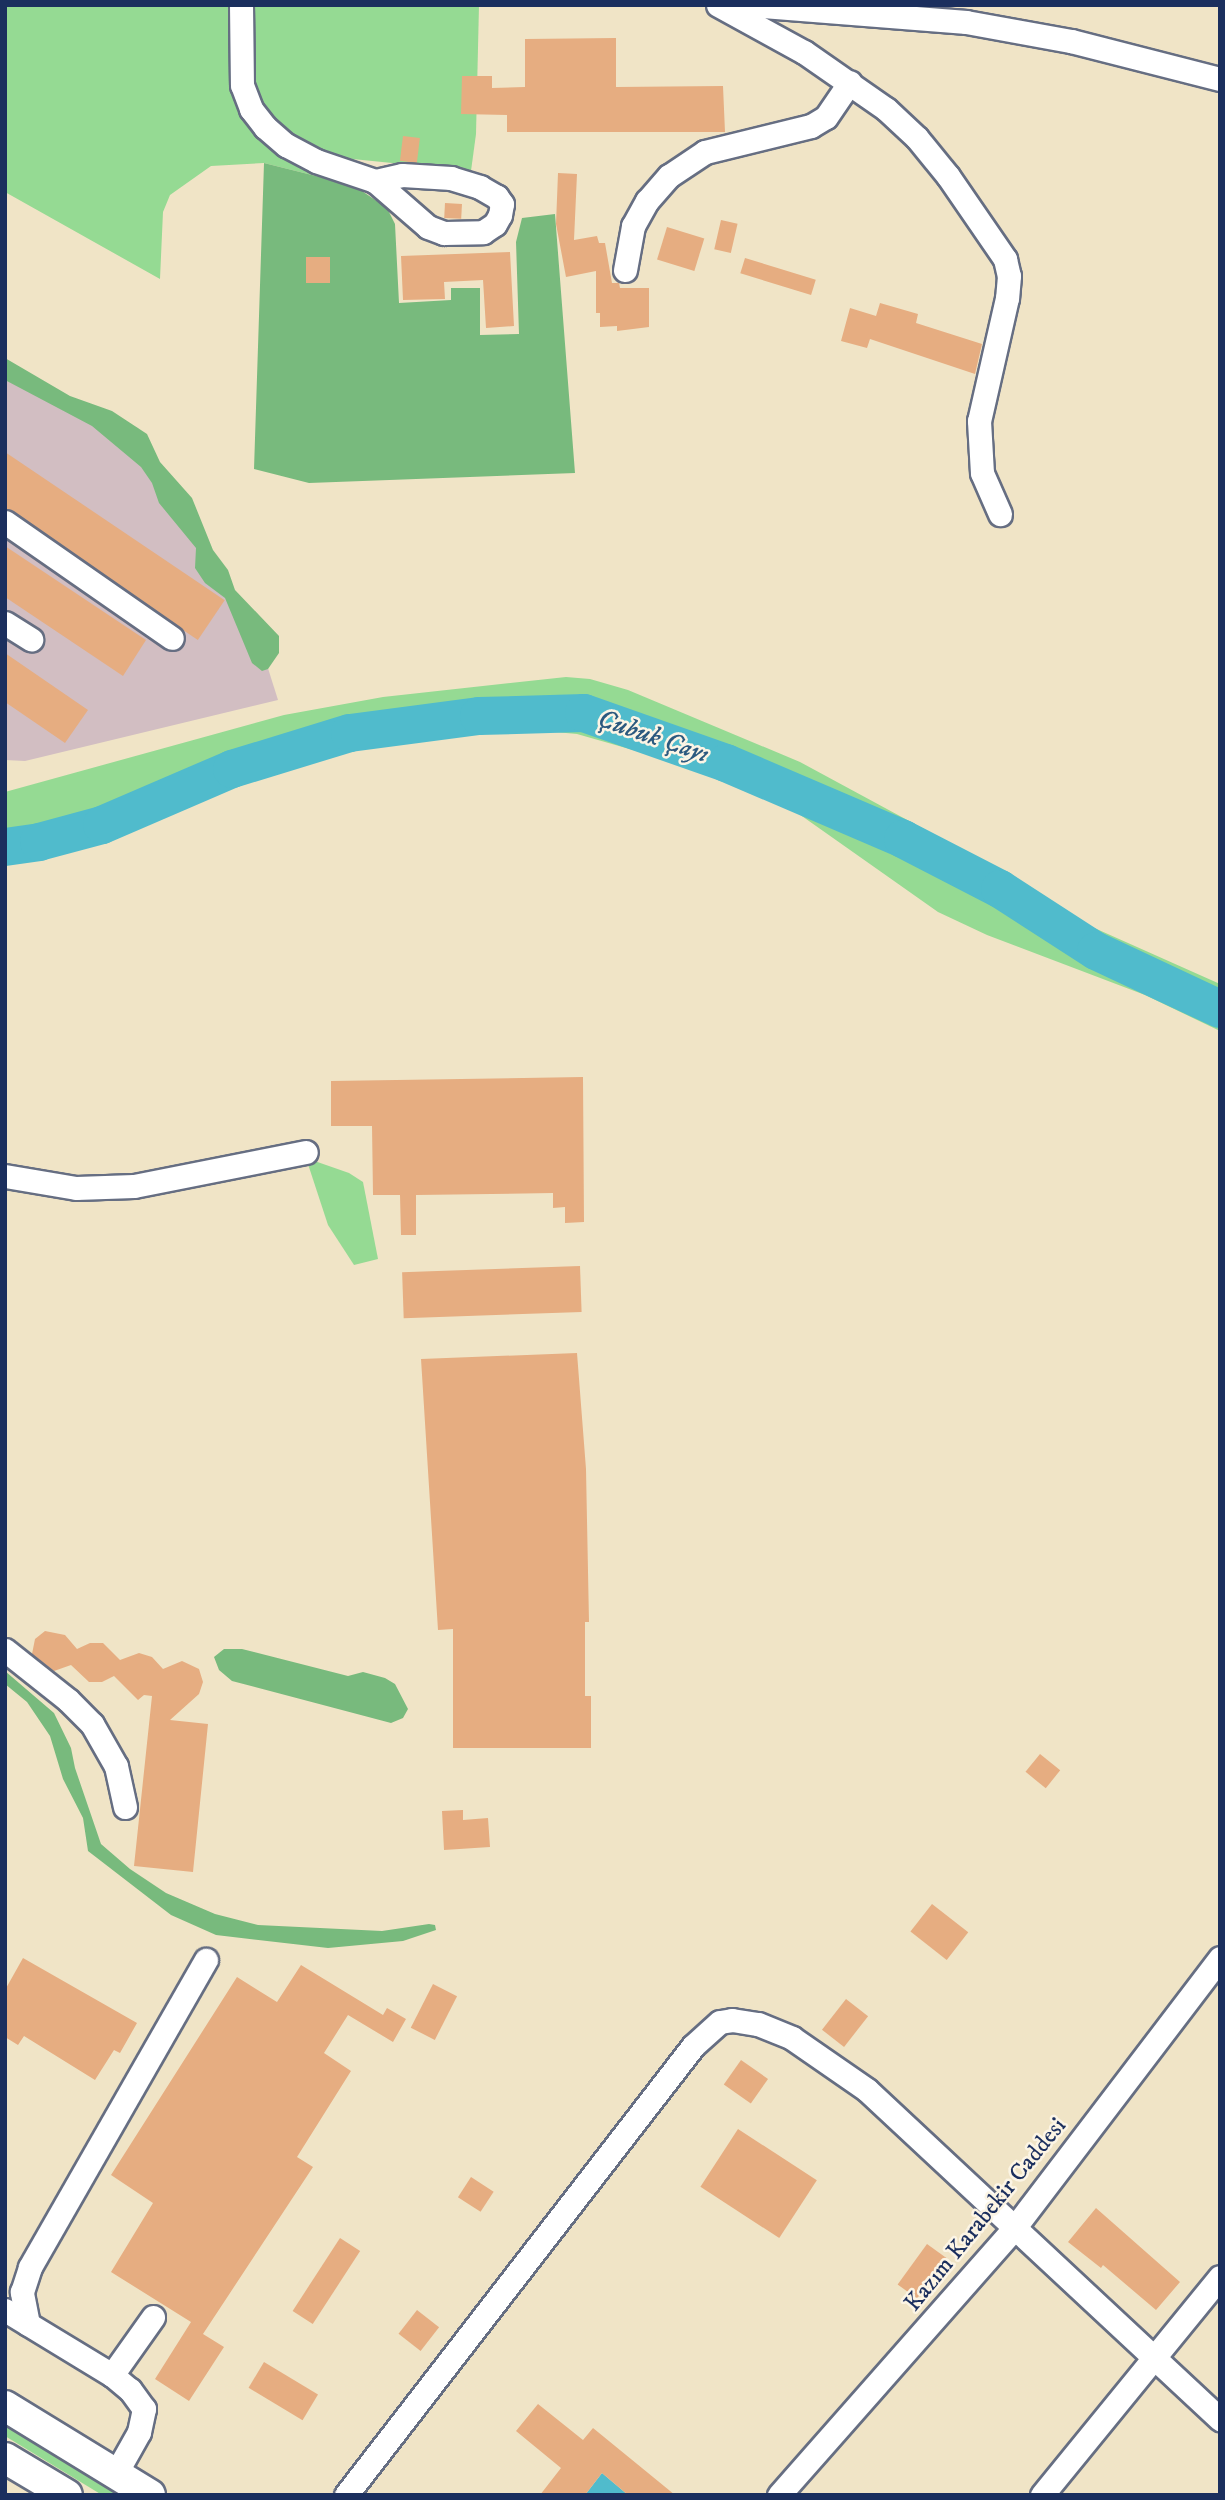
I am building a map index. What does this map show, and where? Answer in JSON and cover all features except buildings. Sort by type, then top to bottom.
[{"type":"main road","points":[[5,2406],[150,2495]]},
{"type":"main road","points":[[5,2458],[67,2495]]},
{"type":"street","points":[[241,5],[242,85],[251,109],[265,127],[286,145],[316,160],[375,181],[428,227],[444,233],[483,232],[500,215],[502,204],[497,197],[480,187],[451,178],[422,174],[375,181]]},
{"type":"street","points":[[718,5],[850,82],[916,138],[948,176],[1005,259],[1009,276],[1007,298],[979,421],[982,473],[1000,514]]},
{"type":"street","points":[[750,5],[966,22],[1071,41],[1220,79]]},
{"type":"street","points":[[625,270],[633,226],[648,201],[669,176],[705,152],[811,126],[826,117],[850,82]]},
{"type":"street","points":[[5,522],[173,638]]},
{"type":"street","points":[[5,623],[31,639]]},
{"type":"street","points":[[5,1176],[76,1188],[134,1186],[306,1152]]},
{"type":"street","points":[[5,1650],[68,1700],[92,1724],[116,1766],[125,1807]]},
{"type":"street","name":"Kazım Karabekir Caddesi","points":[[779,2495],[1015,2227],[1220,1958]]},
{"type":"street","points":[[28,2324],[13,2284],[41,2245],[206,1960]]},
{"type":"street","points":[[346,2495],[693,2046],[720,2022],[745,2020],[766,2027],[816,2053],[889,2109],[1220,2419]]},
{"type":"street","points":[[1042,2495],[1220,2277]]},
{"type":"street","points":[[5,2310],[112,2375],[130,2390],[144,2409],[139,2432],[116,2473]]},
{"type":"street","points":[[112,2375],[153,2317]]},
{"type":"shaded area","points":[[5,369],[138,428],[261,646],[278,700],[25,761],[5,760]]},
{"type":"green space","points":[[5,5],[230,5],[231,78],[238,109],[263,135],[320,177],[264,163],[211,166],[170,195],[163,212],[160,279],[5,192]]},
{"type":"green space","points":[[249,5],[479,5],[476,134],[471,171],[323,156],[282,134],[254,98]]},
{"type":"green space","points":[[264,163],[362,191],[387,208],[395,224],[399,303],[451,300],[451,288],[480,288],[480,335],[519,334],[516,242],[522,218],[555,214],[575,473],[309,483],[254,469]]},
{"type":"green space","points":[[5,358],[70,396],[112,411],[147,434],[160,462],[192,498],[213,550],[228,570],[235,590],[279,636],[279,653],[268,669],[262,671],[252,663],[225,598],[205,583],[195,568],[196,548],[159,503],[152,483],[141,467],[92,426],[5,380]]},
{"type":"green space","points":[[566,677],[590,679],[628,690],[800,762],[935,835],[1063,914],[1220,984],[1220,1031],[1145,995],[987,935],[938,912],[799,814],[743,788],[675,762],[577,734],[487,726],[420,734],[364,746],[261,774],[56,852],[5,862],[5,792],[284,715],[383,697]]},
{"type":"green space","points":[[306,1158],[349,1173],[363,1182],[378,1259],[354,1265],[328,1225]]},
{"type":"green space","points":[[224,1649],[242,1649],[348,1676],[363,1672],[385,1678],[395,1684],[408,1709],[403,1718],[391,1723],[232,1681],[219,1670],[214,1657]]},
{"type":"green space","points":[[5,1671],[54,1713],[71,1748],[75,1768],[101,1844],[130,1869],[166,1893],[215,1914],[258,1925],[382,1931],[429,1924],[435,1925],[436,1930],[403,1941],[328,1948],[216,1935],[171,1915],[88,1851],[83,1818],[63,1779],[50,1736],[27,1702],[5,1684]]},
{"type":"green space","points":[[5,2424],[119,2495],[102,2495],[5,2436]]},
{"type":"water","points":[[602,2473],[628,2495],[585,2495]]},
{"type":"waterway","name":"Çubuk Çayı","points":[[5,847],[39,842],[102,825],[232,769],[350,733],[479,716],[584,713],[726,763],[903,839],[1000,889],[1096,951],[1220,1009]]}]
